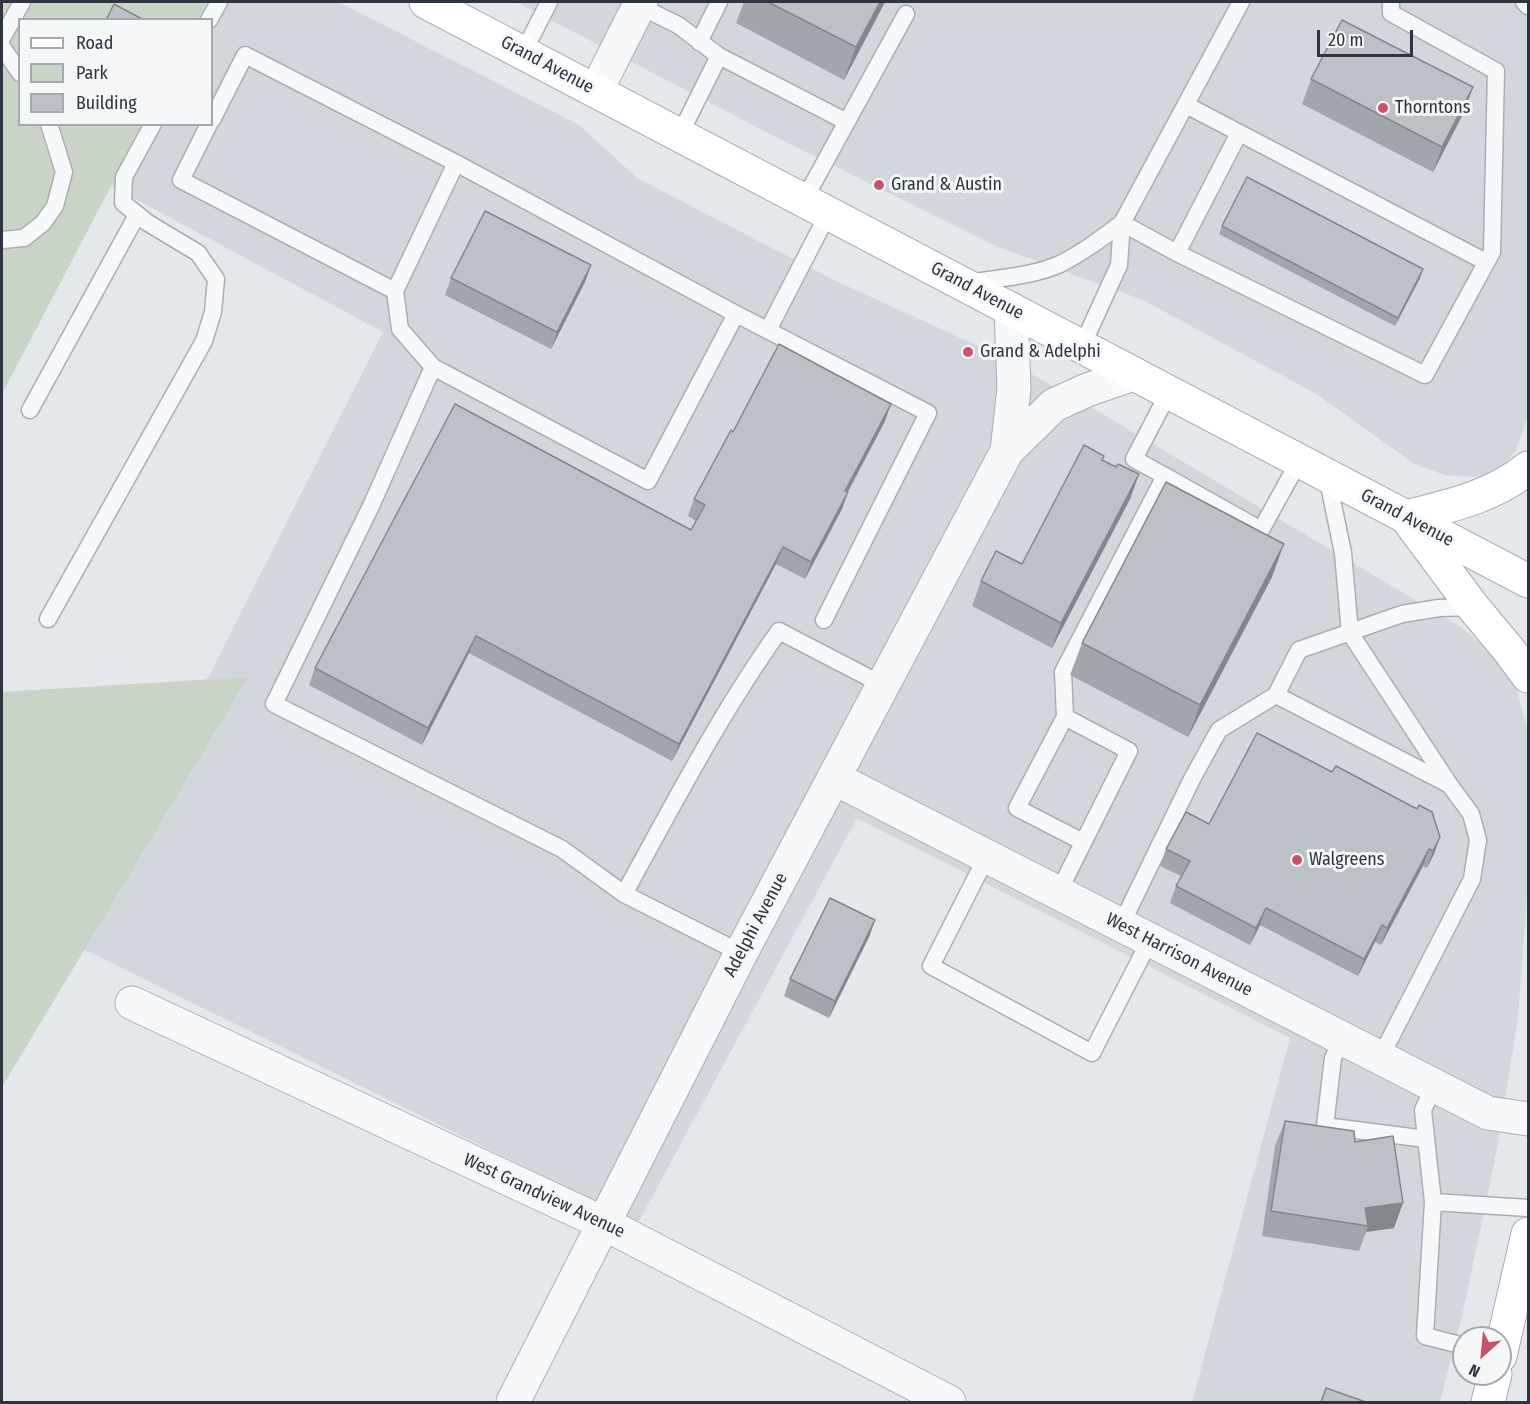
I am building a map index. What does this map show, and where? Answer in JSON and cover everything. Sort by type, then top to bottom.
[{"type":"main road","name":"Grand Avenue","points":[[426,2],[460,9],[524,53],[1528,581]]},
{"type":"main road","points":[[1528,468],[1507,484],[1473,500],[1406,517],[1528,676]]},
{"type":"main road","points":[[1510,1326],[1524,1282],[1528,1234]]},
{"type":"main road","points":[[1488,1402],[1492,1386]]},
{"type":"street","points":[[596,91],[640,4]]},
{"type":"street","name":"Adelphi Avenue","points":[[1007,451],[1014,388],[1011,309]]},
{"type":"street","name":"Adelphi Avenue","points":[[513,1402],[741,953],[1007,451],[1054,405],[1087,390],[1134,374]]},
{"type":"street","name":"West Harrison Avenue","points":[[834,778],[1488,1113],[1528,1119]]},
{"type":"street","name":"West Grandview Avenue","points":[[132,1003],[603,1223],[949,1402]]},
{"type":"lane","points":[[2,38],[22,2]]},
{"type":"lane","points":[[210,18],[219,2]]},
{"type":"lane","points":[[524,53],[549,2]]},
{"type":"lane","points":[[699,42],[719,2]]},
{"type":"lane","points":[[1082,346],[1119,265],[1122,223],[1241,2]]},
{"type":"lane","points":[[1122,223],[1177,253],[1425,375],[1492,252],[1496,71],[1391,13],[1392,2]]},
{"type":"lane","points":[[1524,2],[1528,6]]},
{"type":"lane","points":[[640,4],[678,24],[719,56],[847,122]]},
{"type":"lane","points":[[768,330],[847,122],[906,14]]},
{"type":"lane","points":[[2,47],[18,70]]},
{"type":"lane","points":[[213,118],[245,55],[928,413],[824,621]]},
{"type":"lane","points":[[680,134],[719,56]]},
{"type":"lane","points":[[1186,105],[1486,262]]},
{"type":"lane","points":[[2,240],[24,237],[43,224],[55,206],[64,172],[50,126]]},
{"type":"lane","points":[[48,619],[204,341],[213,312],[216,279],[198,252],[148,223],[123,204],[124,177],[152,126]]},
{"type":"lane","points":[[208,126],[181,180],[395,291]]},
{"type":"lane","points":[[1177,253],[1239,133]]},
{"type":"lane","points":[[456,164],[395,291],[400,329],[434,367],[648,481],[736,314]]},
{"type":"lane","points":[[30,410],[137,215]]},
{"type":"lane","points":[[964,284],[1027,274],[1058,265],[1089,247],[1122,223]]},
{"type":"lane","points":[[434,367],[371,506],[274,704],[562,849],[624,894],[741,953]]},
{"type":"lane","points":[[1168,392],[1134,459],[1261,530],[1313,468]]},
{"type":"lane","points":[[1313,468],[1343,553],[1350,633],[1471,814],[1478,840],[1472,879],[1380,1058]]},
{"type":"lane","points":[[1083,842],[1017,808],[1065,717],[1063,672],[1165,476]]},
{"type":"lane","points":[[1121,925],[1192,779],[1219,730],[1276,695],[1299,650],[1402,614],[1439,608],[1473,607]]},
{"type":"lane","points":[[624,894],[703,752],[759,659],[779,631],[884,685]]},
{"type":"lane","points":[[1276,695],[1449,784]]},
{"type":"lane","points":[[1058,893],[1129,751],[1065,717]]},
{"type":"lane","points":[[987,856],[931,966],[1092,1053],[1150,939]]},
{"type":"lane","points":[[1343,1039],[1333,1058],[1325,1126],[1426,1139]]},
{"type":"lane","points":[[1434,1086],[1423,1110],[1433,1202],[1425,1336],[1452,1343]]},
{"type":"lane","points":[[1433,1202],[1528,1208]]},
{"type":"shaded area","points":[[206,2],[339,2],[579,125],[637,178],[836,281],[987,350],[1079,400],[1459,626],[1493,653],[1516,686],[1528,733],[1528,882],[1518,1017],[1497,1149],[1463,1312],[1459,1326],[1452,1326],[1452,1355],[1440,1402],[1192,1402],[1290,1038],[857,818],[638,1223],[73,944],[383,332],[111,186],[142,126],[213,126],[213,18],[198,18]]},
{"type":"shaded area","points":[[516,2],[1528,2],[1528,406],[1527,419],[1515,452],[1501,470],[1477,477],[1445,475],[1416,465],[1318,395],[1145,301],[996,246],[768,133]]},
{"type":"green space","points":[[2,2],[206,2],[198,18],[18,18],[18,126],[142,126],[2,394]]},
{"type":"green space","points":[[248,677],[2,1087],[2,692]]},
{"type":"building","points":[[768,2],[880,2],[856,47]]},
{"type":"building","points":[[114,4],[140,18],[107,18]]},
{"type":"building","points":[[1342,20],[1473,87],[1442,147],[1311,79]]},
{"type":"building","points":[[1247,177],[1423,269],[1398,318],[1222,226]]},
{"type":"building","points":[[485,211],[591,265],[557,332],[451,278]]},
{"type":"building","points":[[779,344],[891,404],[811,562],[783,547],[679,744],[476,636],[428,728],[315,668],[455,404],[691,530],[705,505],[694,499],[731,430],[733,432]]},
{"type":"building","points":[[1084,445],[1104,456],[1102,460],[1116,467],[1118,464],[1139,474],[1061,623],[981,581],[996,551],[1022,564]]},
{"type":"building","points":[[1166,482],[1284,544],[1200,705],[1082,643]]},
{"type":"building","name":"Walgreens","points":[[1257,733],[1332,772],[1336,766],[1417,809],[1419,805],[1432,812],[1440,837],[1433,851],[1429,849],[1387,928],[1382,925],[1364,959],[1266,908],[1256,928],[1176,886],[1190,861],[1166,849],[1186,812],[1209,824]]},
{"type":"building","points":[[830,898],[875,920],[835,1001],[790,979]]},
{"type":"building","points":[[1285,1121],[1354,1131],[1355,1142],[1393,1136],[1403,1203],[1365,1208],[1368,1226],[1271,1211]]},
{"type":"building","points":[[1326,1388],[1366,1402],[1321,1402]]},
{"type":"place","name":"Thorntons","points":[[1383,108]]},
{"type":"place","name":"Grand & Austin","points":[[879,185]]},
{"type":"place","name":"Grand & Adelphi","points":[[968,352]]},
{"type":"place","name":"Walgreens","points":[[1297,860]]}]
